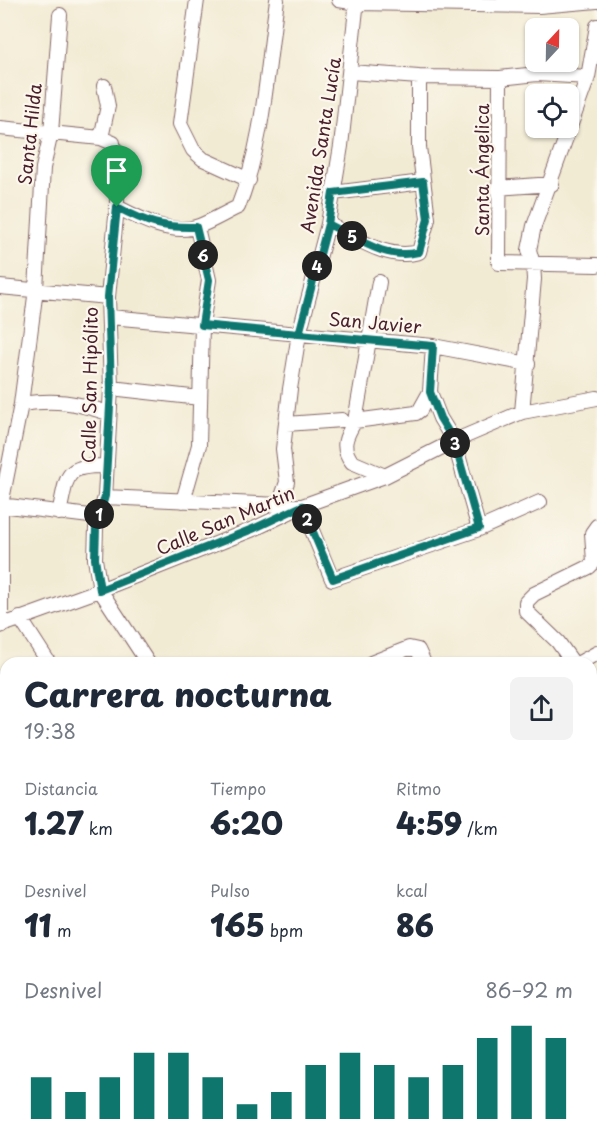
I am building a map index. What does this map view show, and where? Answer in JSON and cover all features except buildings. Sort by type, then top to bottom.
[{"type":"street","points":[[197,0],[180,124],[193,150],[203,159],[249,180]]},
{"type":"street","points":[[117,207],[147,223],[196,227],[238,207],[249,180],[260,125],[277,0]]},
{"type":"street","points":[[339,0],[539,6],[597,1]]},
{"type":"street","name":"Avenida Santa Lucía","points":[[279,505],[287,482],[283,455],[299,334],[328,224],[350,72],[357,2]]},
{"type":"street","name":"Santa Hilda","points":[[1,626],[1,505],[21,404],[36,289],[43,168],[51,133],[60,15]]},
{"type":"street","points":[[522,412],[528,364],[533,264],[529,250],[534,226],[552,184],[588,77],[597,26]]},
{"type":"street","points":[[350,72],[419,77],[500,78],[537,74],[588,77]]},
{"type":"street","points":[[328,224],[388,254],[405,256],[419,252],[428,219],[419,147],[419,77]]},
{"type":"street","name":"Santa Ángelica","points":[[500,78],[497,188],[499,263],[533,264]]},
{"type":"street","points":[[0,128],[107,141],[108,106],[104,86]]},
{"type":"street","name":"Calle San Hipólito","points":[[100,590],[95,559],[98,517],[105,496],[111,388],[108,297],[117,207],[117,168],[107,141]]},
{"type":"street","points":[[333,193],[423,182]]},
{"type":"street","points":[[497,188],[552,184]]},
{"type":"street","points":[[183,501],[199,445],[202,325],[209,280],[196,227]]},
{"type":"street","points":[[533,264],[597,265]]},
{"type":"street","points":[[380,282],[358,405],[348,421],[345,440],[347,456],[352,462],[385,476]]},
{"type":"street","points":[[0,287],[108,297]]},
{"type":"street","name":"San Javier","points":[[110,317],[433,346],[528,364]]},
{"type":"street","points":[[433,346],[430,392],[440,418],[454,441],[479,528]]},
{"type":"street","points":[[111,388],[200,398]]},
{"type":"street","points":[[286,424],[348,421],[416,413],[430,392]]},
{"type":"street","name":"Calle San Martin","points":[[1,626],[100,590],[255,528],[302,506],[385,476],[454,441],[522,412],[597,398]]},
{"type":"street","points":[[21,404],[52,400],[80,404],[108,413]]},
{"type":"street","points":[[59,513],[68,477],[72,471],[83,466],[106,466]]},
{"type":"street","points":[[105,496],[302,506],[333,579],[479,528],[540,502]]},
{"type":"street","points":[[1,505],[98,517]]},
{"type":"street","points":[[255,528],[258,505]]},
{"type":"street","points":[[569,657],[558,642],[526,611],[525,602],[534,594],[594,562],[592,533],[597,526]]},
{"type":"street","points":[[100,590],[144,657]]},
{"type":"street","points":[[20,618],[45,657]]},
{"type":"street","points":[[386,657],[409,648],[417,650],[421,657]]},
{"type":"route","points":[[117,207],[108,297],[111,388],[105,496],[96,528],[95,559],[100,590],[255,528],[302,506],[333,579],[479,528],[454,441],[440,418],[430,392],[433,346],[299,334],[328,224],[333,193],[423,182],[428,219],[419,252],[405,256],[388,254],[328,224],[314,279],[299,334],[202,325],[209,280],[196,227],[147,223],[117,207]]}]
